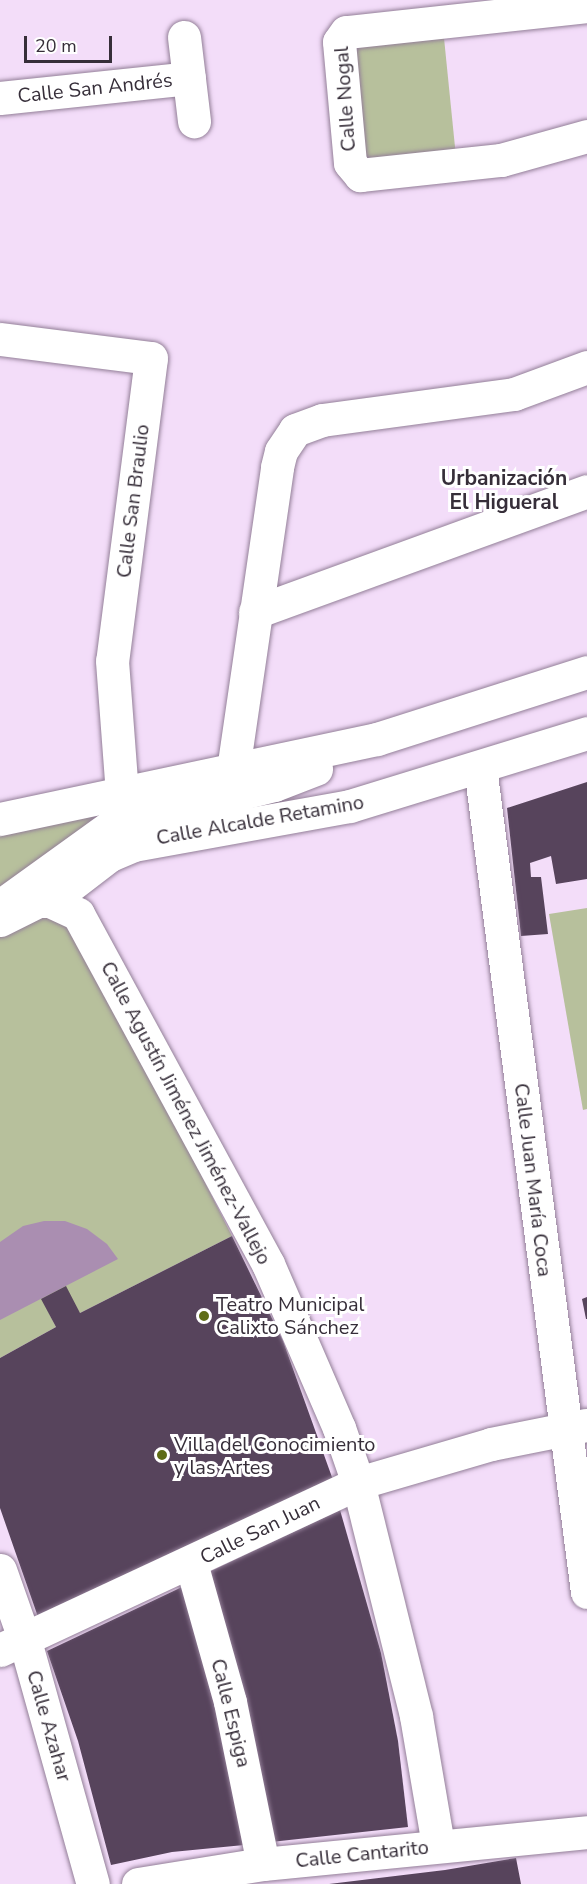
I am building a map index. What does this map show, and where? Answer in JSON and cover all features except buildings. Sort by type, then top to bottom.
[{"type":"street","name":"Calle Nogal","points":[[587,6],[346,32],[339,42],[350,163],[360,175],[501,160],[587,136]]},
{"type":"street","name":"Calle San Andrés","points":[[184,37],[195,121]]},
{"type":"street","name":"Calle San Andrés","points":[[0,98],[189,78]]},
{"type":"street","name":"Calle San Braulio","points":[[0,339],[151,358],[112,662],[132,805]]},
{"type":"street","points":[[233,770],[277,467],[281,451],[295,430],[322,420],[514,394],[587,367]]},
{"type":"street","points":[[255,612],[587,491]]},
{"type":"street","name":"Calle Alcalde Retamino","points":[[0,906],[78,847],[111,826],[132,805],[233,770],[377,739],[587,672]]},
{"type":"street","name":"Calle Alcalde Retamino","points":[[50,901],[110,855],[133,844],[325,811],[480,767],[587,733]]},
{"type":"street","name":"Calle Alcalde Retamino","points":[[0,819],[132,805],[290,780],[377,739]]},
{"type":"street","name":"Calle Juan María Coca","points":[[480,767],[576,1427],[587,1592]]},
{"type":"street","points":[[0,920],[32,903],[50,901]]},
{"type":"street","name":"Calle Agustín Jiménez Jiménez-Vallejo","points":[[50,901],[78,914],[240,1208],[312,1362],[358,1483],[416,1716],[438,1845]]},
{"type":"street","name":"Calle San Juan","points":[[12,1645],[358,1483],[491,1443],[576,1427]]},
{"type":"street","name":"Calle Espiga","points":[[191,1563],[230,1702],[263,1864]]},
{"type":"street","name":"Calle Azahar","points":[[0,1570],[12,1645],[93,1884]]},
{"type":"street","name":"Calle Cantarito","points":[[138,1884],[263,1864],[587,1832]]},
{"type":"green space","points":[[444,38],[456,157],[361,165],[349,46]]},
{"type":"green space","points":[[98,815],[0,896],[0,831]]},
{"type":"green space","points":[[587,908],[587,1109],[583,1110],[549,914]]},
{"type":"green space","points":[[27,912],[73,921],[232,1236],[80,1313],[42,1299],[56,1327],[0,1358],[0,928]]},
{"type":"shaded area","points":[[44,1221],[65,1221],[87,1229],[107,1244],[118,1259],[0,1320],[0,1242],[23,1226]]},
{"type":"place","name":"Teatro Municipal Calixto Sánchez","points":[[204,1316]]},
{"type":"place","name":"Villa del Conocimiento y las Artes","points":[[162,1455]]},
{"type":"district","name":"Urbanización El Higueral","points":[[504,490]]}]
